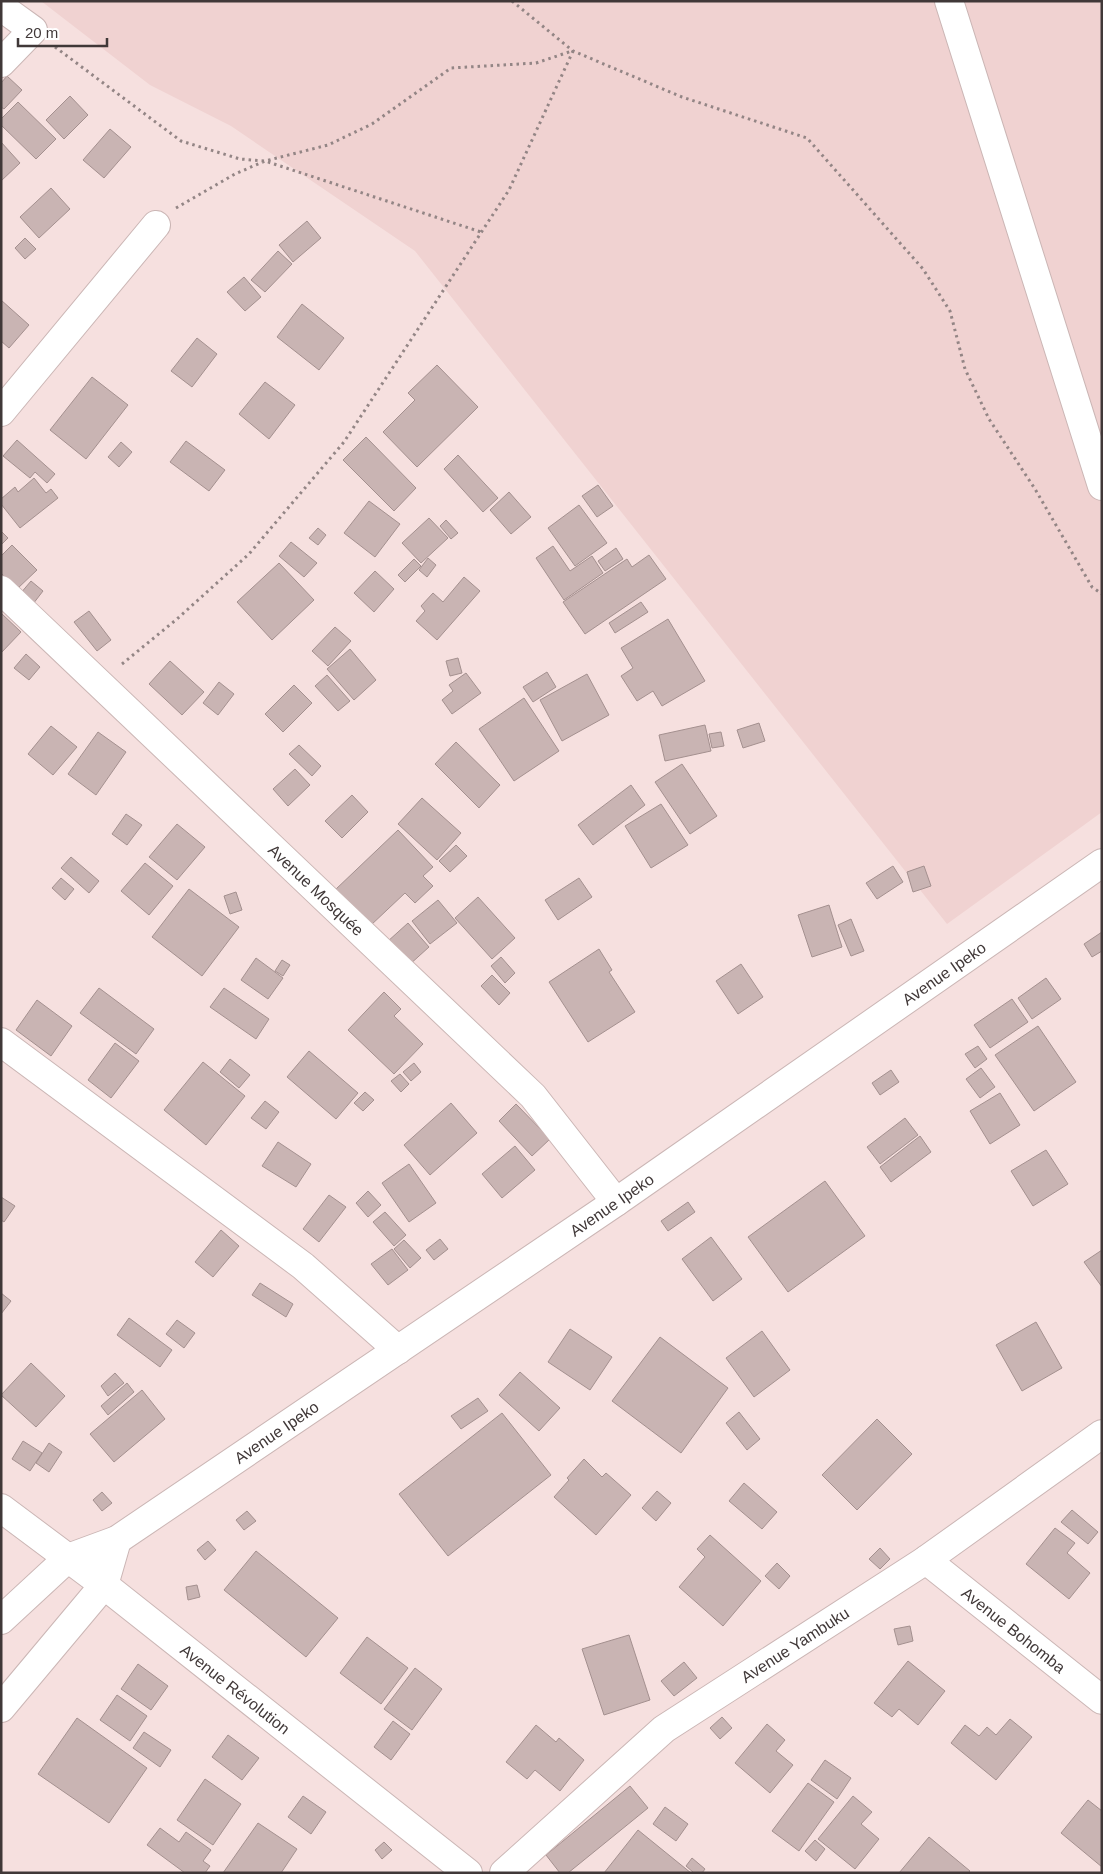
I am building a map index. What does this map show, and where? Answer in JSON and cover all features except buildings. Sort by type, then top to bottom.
[{"type":"street","points":[[949,1],[1102,486]]},
{"type":"street","points":[[1,7],[33,30],[1,63]]},
{"type":"street","points":[[1,412],[156,225]]},
{"type":"street","name":"Avenue Mosquée","points":[[1,590],[533,1096],[616,1202]]},
{"type":"street","name":"Avenue Ipeko","points":[[1,1620],[68,1558],[117,1540],[616,1202],[1102,863]]},
{"type":"street","points":[[1,1042],[303,1266],[398,1350]]},
{"type":"street","name":"Avenue Yambuku","points":[[504,1873],[664,1729],[926,1560],[1102,1434]]},
{"type":"street","name":"Avenue Révolution","points":[[1,1508],[104,1585],[468,1873]]},
{"type":"street","points":[[1,1708],[104,1585],[117,1540]]},
{"type":"street","name":"Avenue Bohomba","points":[[926,1560],[1102,1700]]},
{"type":"path","points":[[512,1],[573,51],[682,97],[807,138],[922,269],[950,311],[965,370],[989,419],[1035,489],[1092,587],[1102,594]]},
{"type":"path","points":[[33,30],[182,141],[240,159],[265,161],[482,232]]},
{"type":"path","points":[[156,225],[178,206],[235,174],[265,161],[328,145],[372,124],[451,68],[536,63],[573,51]]},
{"type":"path","points":[[98,683],[184,612],[249,554],[344,442],[509,190],[573,51]]},
{"type":"shaded area","points":[[41,1],[1102,1],[1102,812],[947,924],[415,251],[231,126],[150,85]]}]
